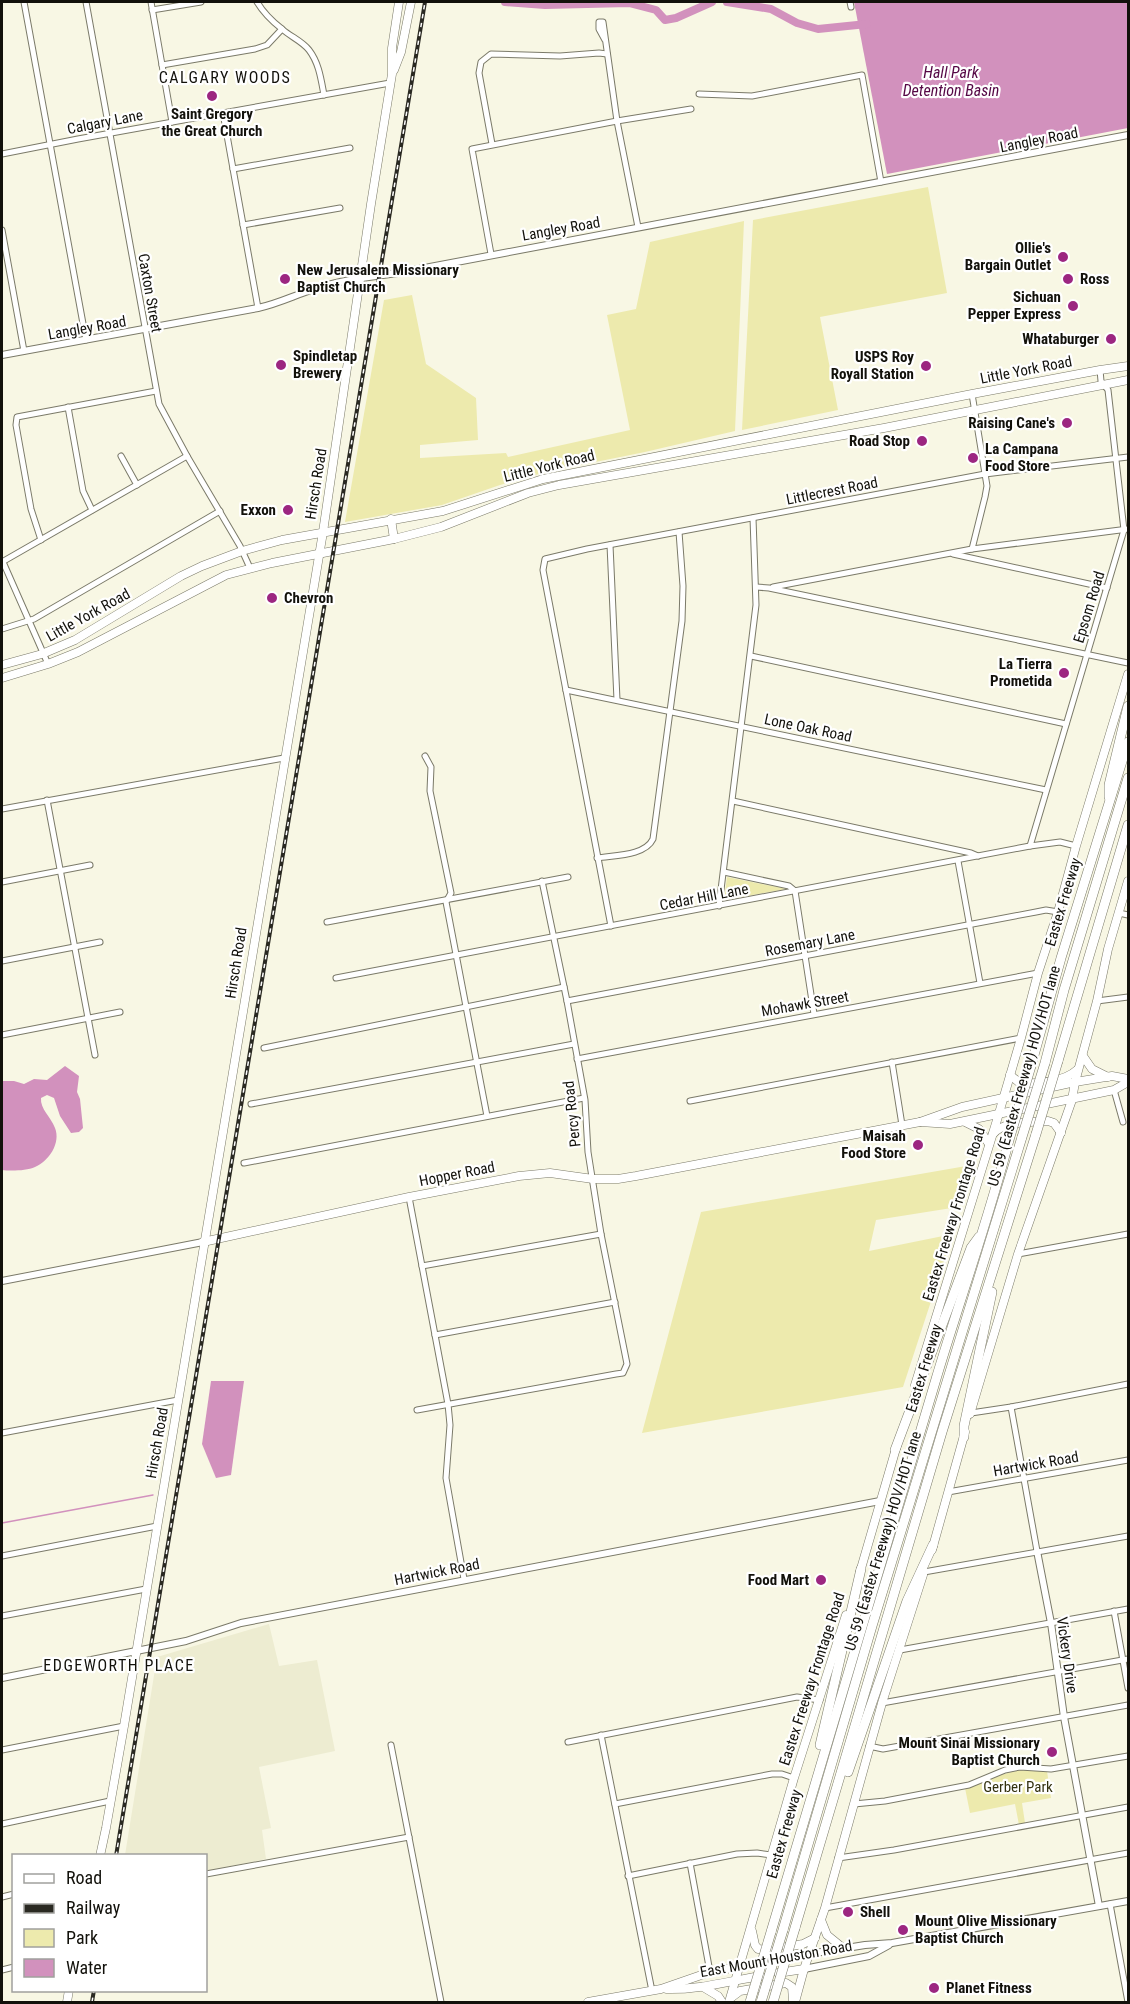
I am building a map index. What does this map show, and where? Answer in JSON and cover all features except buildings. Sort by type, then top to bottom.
[{"type":"highway","points":[[1109,806],[1109,785],[1128,706]]},
{"type":"highway","name":"Eastex Freeway","points":[[750,2002],[948,1338],[984,1230],[1061,958],[1128,742]]},
{"type":"highway","name":"US 59 (Eastex Freeway) HOV/HOT lane","points":[[761,2002],[872,1626],[1045,1063],[1064,990],[1128,778]]},
{"type":"highway","points":[[772,2002],[942,1432],[1036,1134],[1128,825]]},
{"type":"highway","points":[[964,1437],[964,1426],[987,1314],[1013,1203]]},
{"type":"highway","points":[[895,1450],[971,1248],[984,1230]]},
{"type":"highway","points":[[827,1821],[837,1808],[907,1601],[933,1545]]},
{"type":"highway","points":[[814,1785],[816,1763],[861,1569]]},
{"type":"main road","name":"Hirsch Road","points":[[392,74],[392,48],[398,3]]},
{"type":"main road","name":"Hirsch Road","points":[[100,1854],[124,1726],[319,553],[390,83],[400,52],[410,4]]},
{"type":"main road","name":"Little York Road","points":[[2,665],[42,654],[75,640],[181,576],[242,551],[322,532],[443,511],[543,479],[972,394],[1128,366]]},
{"type":"main road","name":"Little York Road","points":[[2,678],[78,652],[226,575],[441,527],[528,493],[558,485],[884,428],[1128,380]]},
{"type":"main road","points":[[881,413],[884,428]]},
{"type":"main road","points":[[391,519],[394,539]]},
{"type":"main road","name":"Eastex Freeway Frontage Road","points":[[730,2000],[794,1778],[861,1569],[1128,674]]},
{"type":"main road","points":[[794,2002],[825,1908],[869,1746],[933,1545],[1018,1254],[1072,1100],[1108,949],[1128,881]]},
{"type":"main road","points":[[1083,1056],[1092,1069],[1108,1077]]},
{"type":"main road","points":[[1010,1075],[1021,1084],[1038,1083],[1070,1076],[1081,1065]]},
{"type":"main road","name":"Hopper Road","points":[[203,1242],[409,1197],[535,1174],[561,1173],[593,1179],[618,1179],[920,1122],[962,1107],[1075,1082],[1108,1077],[1128,1081]]},
{"type":"main road","name":"Hopper Road","points":[[920,1122],[947,1124],[963,1122],[1114,1090],[1128,1081]]},
{"type":"main road","points":[[992,1135],[1005,1125],[1048,1121],[1054,1123],[1061,1133]]},
{"type":"main road","points":[[963,1122],[979,1129],[989,1144]]},
{"type":"main road","points":[[821,1920],[827,1935],[843,1948]]},
{"type":"main road","points":[[751,1927],[758,1949],[803,1944],[815,1938]]},
{"type":"main road","name":"East Mount Houston Road","points":[[588,2002],[661,1989],[710,1972],[741,1965],[809,1954]]},
{"type":"main road","name":"East Mount Houston Road","points":[[661,1989],[680,1990],[804,1970]]},
{"type":"main road","points":[[710,1972],[709,1979],[704,1986],[718,1996],[722,2002]]},
{"type":"main road","points":[[730,2000],[740,1991],[786,1983],[792,1987],[794,2002]]},
{"type":"street","points":[[24,2],[86,340]]},
{"type":"street","name":"Caxton Street","points":[[86,2],[156,391],[163,414],[220,511],[250,568]]},
{"type":"street","points":[[151,2],[172,122]]},
{"type":"street","points":[[152,10],[201,2]]},
{"type":"street","points":[[257,2],[282,30],[301,42],[309,51],[318,66],[324,95]]},
{"type":"street","points":[[162,66],[255,49],[267,45],[282,30]]},
{"type":"street","points":[[605,40],[617,121],[638,227]]},
{"type":"street","points":[[492,144],[478,73],[481,62],[491,54],[561,56],[607,54]]},
{"type":"street","points":[[699,94],[752,96],[862,75],[881,182]]},
{"type":"street","name":"Calgary Lane","points":[[2,154],[390,83]]},
{"type":"street","points":[[491,254],[472,149],[617,121],[691,110]]},
{"type":"street","points":[[223,113],[258,308]]},
{"type":"street","name":"Langley Road","points":[[2,355],[258,308],[279,303],[312,290],[360,278],[398,273],[1128,135]]},
{"type":"street","points":[[233,169],[350,148]]},
{"type":"street","points":[[243,225],[340,208]]},
{"type":"street","points":[[2,231],[24,351]]},
{"type":"street","name":"Epsom Road","points":[[1030,846],[1126,530],[1108,390],[1101,381],[1100,370]]},
{"type":"street","points":[[41,540],[31,509],[16,425],[17,417],[156,391]]},
{"type":"street","points":[[972,394],[985,474],[986,497],[972,549]]},
{"type":"street","points":[[68,407],[83,491],[92,510]]},
{"type":"street","points":[[121,456],[137,484]]},
{"type":"street","points":[[48,664],[2,562],[187,456]]},
{"type":"street","name":"Littlecrest Road","points":[[566,690],[543,570],[544,559],[985,474],[1128,457]]},
{"type":"street","points":[[2,629],[28,621],[220,511]]},
{"type":"street","points":[[719,906],[751,656],[756,587],[753,518]]},
{"type":"street","points":[[769,588],[972,549],[1126,530]]},
{"type":"street","points":[[597,858],[640,850],[651,842],[682,621],[680,532]]},
{"type":"street","points":[[610,545],[617,700]]},
{"type":"street","points":[[951,554],[1107,588]]},
{"type":"street","points":[[756,587],[1128,663]]},
{"type":"street","points":[[751,656],[1066,724]]},
{"type":"street","points":[[566,690],[611,926]]},
{"type":"street","name":"Lone Oak Road","points":[[566,690],[1046,790]]},
{"type":"street","points":[[425,756],[431,767],[430,791],[451,893],[446,902],[487,1116]]},
{"type":"street","points":[[2,809],[284,758]]},
{"type":"street","points":[[47,801],[95,1055]]},
{"type":"street","points":[[733,801],[971,852],[980,857]]},
{"type":"street","name":"Cedar Hill Lane","points":[[336,978],[1030,846],[1060,842],[1076,846]]},
{"type":"street","points":[[958,861],[980,983]]},
{"type":"street","points":[[2,882],[90,865]]},
{"type":"street","points":[[724,872],[789,886],[795,891],[814,1014]]},
{"type":"street","points":[[327,922],[568,876]]},
{"type":"street","name":"Percy Road","points":[[448,1404],[623,1372],[627,1364],[601,1234],[588,1152],[584,1098],[567,1001],[542,881]]},
{"type":"street","name":"Rosemary Lane","points":[[567,1001],[1046,910],[1058,912]]},
{"type":"street","points":[[1119,912],[1128,915]]},
{"type":"street","points":[[2,961],[100,942]]},
{"type":"street","name":"Mohawk Street","points":[[577,1059],[1038,973]]},
{"type":"street","points":[[264,1048],[564,987]]},
{"type":"street","points":[[1097,1001],[1128,997]]},
{"type":"street","points":[[2,1035],[120,1012]]},
{"type":"street","points":[[690,1101],[1021,1038]]},
{"type":"street","points":[[251,1104],[574,1044]]},
{"type":"street","points":[[892,1062],[902,1125]]},
{"type":"street","points":[[1114,1090],[1123,1122]]},
{"type":"street","points":[[244,1163],[584,1098]]},
{"type":"street","points":[[409,1197],[448,1404],[450,1425],[446,1478],[464,1579]]},
{"type":"street","points":[[422,1266],[601,1234]]},
{"type":"street","points":[[1018,1254],[1128,1234]]},
{"type":"street","name":"Hopper Road","points":[[2,1281],[203,1242]]},
{"type":"street","points":[[435,1335],[615,1302]]},
{"type":"street","points":[[971,1413],[1128,1384]]},
{"type":"street","points":[[2,1433],[178,1400]]},
{"type":"street","points":[[417,1410],[448,1404]]},
{"type":"street","name":"Vickery Drive","points":[[1011,1407],[1051,1623],[1064,1717],[1100,1906]]},
{"type":"street","name":"Hartwick Road","points":[[948,1492],[1128,1460]]},
{"type":"street","name":"Hartwick Road","points":[[2,1677],[186,1641],[241,1623],[880,1501]]},
{"type":"street","points":[[2,1556],[157,1526]]},
{"type":"street","points":[[924,1572],[1128,1536]]},
{"type":"street","points":[[2,1616],[146,1589]]},
{"type":"street","points":[[900,1650],[1128,1609]]},
{"type":"street","points":[[1114,1611],[1126,1660],[1128,1688]]},
{"type":"street","points":[[882,1703],[1126,1660]]},
{"type":"street","points":[[568,1742],[797,1697],[820,1700]]},
{"type":"street","points":[[869,1746],[883,1749],[1128,1706]]},
{"type":"street","points":[[2,1750],[124,1726]]},
{"type":"street","points":[[602,1735],[652,1991]]},
{"type":"street","points":[[391,1745],[441,2002]]},
{"type":"street","points":[[854,1804],[969,1785],[1005,1770],[1020,1767],[1051,1769],[1128,1756]]},
{"type":"street","points":[[615,1804],[772,1774],[794,1778]]},
{"type":"street","points":[[2,1824],[110,1801]]},
{"type":"street","points":[[838,1858],[894,1850],[1128,1807]]},
{"type":"street","points":[[207,1875],[409,1837]]},
{"type":"street","points":[[628,1876],[748,1853],[771,1855]]},
{"type":"street","points":[[825,1908],[1128,1853]]},
{"type":"street","points":[[690,1863],[710,1972]]},
{"type":"street","name":"East Mount Houston Road","points":[[809,1954],[892,1943],[1128,1901]]},
{"type":"street","points":[[1110,1904],[1128,2002]]},
{"type":"street","name":"East Mount Houston Road","points":[[804,1970],[869,1956],[892,1943]]},
{"type":"street","points":[[859,1946],[862,1958]]},
{"type":"shaded area","points":[[269,1624],[279,1666],[317,1660],[335,1751],[259,1767],[271,1828],[262,1830],[266,1859],[207,1871],[207,1854],[125,1854],[157,1657]]},
{"type":"green space","points":[[928,187],[947,293],[820,317],[838,410],[742,430],[753,220]]},
{"type":"green space","points":[[744,221],[735,431],[546,472],[442,505],[345,522],[384,300],[412,295],[426,364],[476,398],[478,440],[420,445],[420,458],[506,453],[508,457],[630,430],[607,315],[636,309],[650,242]]},
{"type":"green space","points":[[727,877],[787,889],[724,900]]},
{"type":"green space","points":[[972,1165],[958,1207],[876,1220],[869,1251],[953,1234],[903,1387],[642,1433],[701,1212]]},
{"type":"green space","name":"Gerber Park","points":[[1030,1769],[1047,1771],[1051,1798],[1022,1803],[1025,1823],[1019,1825],[1015,1804],[970,1813],[965,1788],[1005,1774]]},
{"type":"water","name":"Hall Park Detention Basin","points":[[854,2],[1128,2],[1128,128],[887,174]]},
{"type":"water","points":[[65,1066],[79,1076],[77,1092],[80,1099],[83,1128],[79,1132],[71,1133],[60,1116],[54,1098],[47,1095],[41,1098],[42,1106],[56,1134],[52,1151],[35,1167],[14,1171],[2,1170],[2,1081],[24,1084],[34,1079],[47,1080]]},
{"type":"water","points":[[211,1381],[244,1381],[231,1475],[216,1478],[202,1444]]},
{"type":"waterway","points":[[505,2],[545,5],[629,3],[656,10],[665,20],[676,18],[712,2]]},
{"type":"waterway","points":[[727,2],[771,9],[797,23],[818,29],[867,24]]},
{"type":"waterway","points":[[2,1523],[153,1495]]},
{"type":"railway","points":[[116,1854],[425,2]]},
{"type":"railway","points":[[92,2002],[94,1992]]},
{"type":"place","name":"Saint Gregory the Great Church","points":[[212,96]]},
{"type":"place","name":"Ollie's Bargain Outlet","points":[[1063,257]]},
{"type":"place","name":"New Jerusalem Missionary Baptist Church","points":[[285,279]]},
{"type":"place","name":"Ross","points":[[1068,279]]},
{"type":"place","name":"Sichuan Pepper Express","points":[[1073,306]]},
{"type":"place","name":"Whataburger","points":[[1111,339]]},
{"type":"place","name":"Spindletap Brewery","points":[[281,365]]},
{"type":"place","name":"USPS Roy Royall Station","points":[[926,366]]},
{"type":"place","name":"Raising Cane's","points":[[1067,423]]},
{"type":"place","name":"Road Stop","points":[[922,441]]},
{"type":"place","name":"La Campana Food Store","points":[[973,458]]},
{"type":"place","name":"Exxon","points":[[288,510]]},
{"type":"place","name":"Chevron","points":[[272,598]]},
{"type":"place","name":"La Tierra Prometida","points":[[1064,673]]},
{"type":"place","name":"Maisah Food Store","points":[[918,1145]]},
{"type":"place","name":"Food Mart","points":[[821,1580]]},
{"type":"place","name":"Mount Sinai Missionary Baptist Church","points":[[1052,1752]]},
{"type":"place","name":"Shell","points":[[848,1912]]},
{"type":"place","name":"Mount Olive Missionary Baptist Church","points":[[903,1930]]},
{"type":"place","name":"Planet Fitness","points":[[934,1988]]},
{"type":"district","name":"CALGARY WOODS","points":[[225,77]]},
{"type":"district","name":"EDGEWORTH PLACE","points":[[119,1665]]}]
